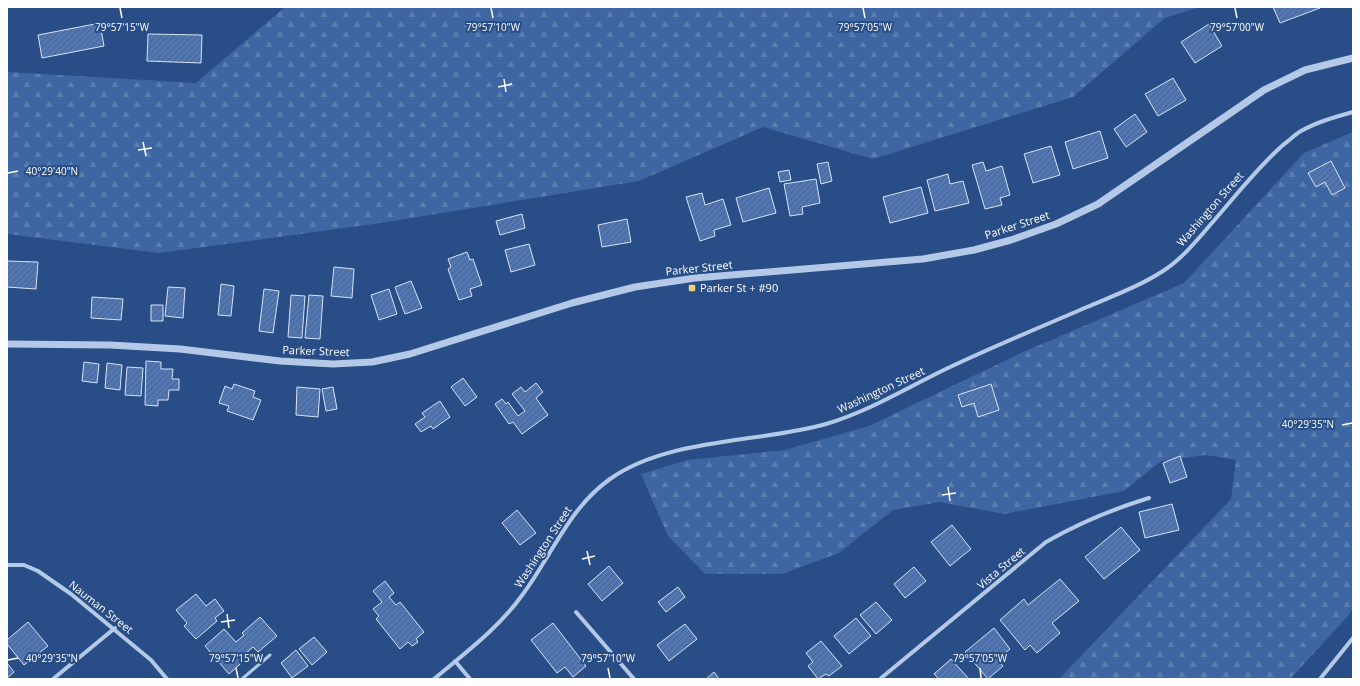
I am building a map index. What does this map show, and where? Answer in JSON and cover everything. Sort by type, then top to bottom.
[{"type":"street","name":"Parker Street","points":[[7,344],[110,345],[180,349],[280,361],[333,364],[372,362],[410,354],[572,303],[635,287],[694,278],[923,259],[974,250],[1011,240],[1056,224],[1098,204],[1211,128],[1264,90],[1305,70],[1353,58]]},
{"type":"street","name":"Washington Street","points":[[434,679],[508,614],[525,592],[575,512],[591,495],[611,479],[636,464],[658,455],[680,450],[786,433],[851,416],[948,368],[1124,291],[1165,270],[1195,243],[1266,160],[1299,132],[1328,118],[1353,112]]},
{"type":"street","name":"Vista Street","points":[[880,679],[1046,542],[1077,524],[1121,506],[1149,498]]},
{"type":"street","name":"Nauman Street","points":[[7,565],[24,565],[38,571],[71,594],[115,628],[151,660],[167,679]]},
{"type":"street","points":[[576,612],[634,679]]},
{"type":"street","points":[[53,679],[115,628]]},
{"type":"street","points":[[1320,679],[1353,638]]},
{"type":"street","points":[[455,661],[470,679]]},
{"type":"lane","points":[[242,679],[270,655]]},
{"type":"green space","points":[[285,7],[1199,7],[1165,18],[1073,97],[873,159],[763,127],[639,181],[374,224],[159,253],[7,234],[7,72],[196,83]]},
{"type":"green space","points":[[1353,132],[1353,607],[1349,615],[1290,679],[1059,679],[1231,499],[1236,460],[1206,455],[1161,461],[1124,491],[1004,514],[940,502],[893,510],[839,553],[782,574],[705,574],[668,536],[641,474],[688,460],[785,450],[869,426],[1021,353],[1184,283],[1304,153]]},
{"type":"building","points":[[1273,7],[1320,7],[1320,8],[1280,23]]},
{"type":"building","points":[[100,23],[104,46],[42,58],[38,35]]},
{"type":"building","points":[[1209,24],[1222,46],[1195,63],[1181,42]]},
{"type":"building","points":[[148,34],[202,35],[201,63],[147,61]]},
{"type":"building","points":[[1173,78],[1186,100],[1158,116],[1145,94]]},
{"type":"building","points":[[1135,114],[1147,132],[1126,147],[1114,129]]},
{"type":"building","points":[[1100,131],[1108,158],[1073,169],[1065,142]]},
{"type":"building","points":[[1051,146],[1060,175],[1033,183],[1024,154]]},
{"type":"building","points":[[1331,161],[1345,188],[1332,195],[1325,182],[1316,187],[1308,173]]},
{"type":"building","points":[[828,162],[832,181],[821,184],[817,164]]},
{"type":"building","points":[[983,162],[986,171],[1002,166],[1010,195],[1000,198],[1002,205],[985,209],[972,165]]},
{"type":"building","points":[[789,170],[791,180],[780,182],[778,172]]},
{"type":"building","points":[[948,174],[950,184],[963,181],[969,203],[935,211],[927,180]]},
{"type":"building","points":[[816,179],[820,203],[802,207],[803,214],[790,216],[784,184]]},
{"type":"building","points":[[921,187],[928,213],[890,223],[883,197]]},
{"type":"building","points":[[769,188],[776,213],[743,222],[736,198]]},
{"type":"building","points":[[702,193],[705,205],[723,199],[731,225],[714,230],[715,236],[700,241],[686,197]]},
{"type":"building","points":[[522,214],[525,228],[500,235],[496,221]]},
{"type":"building","points":[[627,219],[631,242],[602,247],[598,225]]},
{"type":"building","points":[[529,244],[535,265],[511,272],[505,250]]},
{"type":"building","points":[[467,252],[470,260],[473,259],[482,285],[470,289],[472,296],[459,300],[448,269],[451,267],[448,259]]},
{"type":"building","points":[[7,261],[38,262],[36,289],[7,287]]},
{"type":"building","points":[[334,267],[354,269],[352,298],[331,296]]},
{"type":"building","points":[[411,281],[422,308],[405,314],[395,287]]},
{"type":"building","points":[[221,284],[234,286],[231,316],[218,315]]},
{"type":"building","points":[[168,287],[185,288],[183,318],[165,316]]},
{"type":"building","points":[[264,289],[279,291],[273,333],[259,331]]},
{"type":"building","points":[[389,289],[397,314],[379,320],[371,295]]},
{"type":"building","points":[[291,295],[305,296],[302,338],[288,337]]},
{"type":"building","points":[[309,295],[323,296],[320,339],[305,338]]},
{"type":"building","points":[[92,297],[123,299],[121,320],[91,318]]},
{"type":"building","points":[[151,305],[163,305],[163,321],[151,321]]},
{"type":"building","points":[[146,361],[161,362],[161,369],[173,369],[172,379],[179,379],[179,390],[169,390],[168,400],[158,400],[158,406],[145,405]]},
{"type":"building","points":[[84,362],[99,364],[97,383],[82,381]]},
{"type":"building","points":[[107,363],[122,365],[120,390],[105,388]]},
{"type":"building","points":[[127,367],[143,368],[141,396],[125,395]]},
{"type":"building","points":[[463,378],[477,397],[465,406],[451,387]]},
{"type":"building","points":[[536,383],[543,392],[536,398],[548,415],[522,434],[513,422],[509,424],[495,404],[502,399],[506,404],[508,402],[518,416],[525,411],[512,394],[521,387],[525,392]]},
{"type":"building","points":[[234,384],[255,391],[253,397],[261,400],[253,420],[227,411],[229,406],[219,403],[225,386],[232,389]]},
{"type":"building","points":[[991,384],[999,410],[978,417],[974,403],[962,407],[958,395]]},
{"type":"building","points":[[297,387],[320,389],[318,417],[296,415]]},
{"type":"building","points":[[333,387],[337,409],[326,411],[322,389]]},
{"type":"building","points":[[440,401],[450,417],[433,429],[431,426],[421,432],[415,424],[425,417],[422,413]]},
{"type":"building","points":[[1180,456],[1187,477],[1170,483],[1163,463]]},
{"type":"building","points":[[1172,504],[1179,530],[1145,538],[1139,512]]},
{"type":"building","points":[[517,510],[536,533],[520,545],[502,523]]},
{"type":"building","points":[[952,525],[971,549],[950,566],[931,542]]},
{"type":"building","points":[[1121,527],[1140,550],[1104,579],[1085,557]]},
{"type":"building","points":[[609,566],[623,583],[602,601],[588,584]]},
{"type":"building","points":[[914,567],[926,581],[905,598],[894,584]]},
{"type":"building","points":[[1060,579],[1079,601],[1052,623],[1060,633],[1037,653],[1030,645],[1025,650],[1000,620],[1024,599],[1028,605]]},
{"type":"building","points":[[385,581],[394,593],[389,597],[396,605],[400,602],[424,632],[416,639],[418,642],[412,646],[408,642],[400,649],[376,619],[379,616],[373,609],[382,602],[373,591]]},
{"type":"building","points":[[678,587],[685,597],[666,612],[658,602]]},
{"type":"building","points":[[196,594],[206,606],[215,599],[224,611],[215,618],[217,621],[196,639],[184,626],[187,623],[176,610]]},
{"type":"building","points":[[876,602],[892,620],[876,634],[860,615]]},
{"type":"building","points":[[260,617],[277,636],[258,652],[253,647],[245,654],[248,657],[229,674],[205,646],[224,629],[236,642],[244,635],[242,633]]},
{"type":"building","points":[[856,618],[871,636],[849,654],[834,636]]},
{"type":"building","points":[[28,622],[48,646],[24,665],[7,644],[7,640]]},
{"type":"building","points":[[553,623],[586,666],[573,677],[565,667],[557,673],[531,640]]},
{"type":"building","points":[[685,624],[697,639],[669,661],[657,645]]},
{"type":"building","points":[[994,628],[1010,649],[997,659],[1003,666],[988,679],[965,652]]},
{"type":"building","points":[[314,637],[327,652],[312,665],[299,649]]},
{"type":"building","points":[[821,641],[842,666],[829,676],[826,674],[818,679],[808,666],[813,662],[806,653]]},
{"type":"building","points":[[296,650],[308,666],[292,678],[281,663]]},
{"type":"building","points":[[951,659],[969,679],[939,679],[934,674]]},
{"type":"building","points":[[7,663],[14,672],[7,678]]},
{"type":"building","points":[[714,672],[719,679],[706,679]]},
{"type":"place","name":"Parker St + #90","points":[[692,288]]}]
